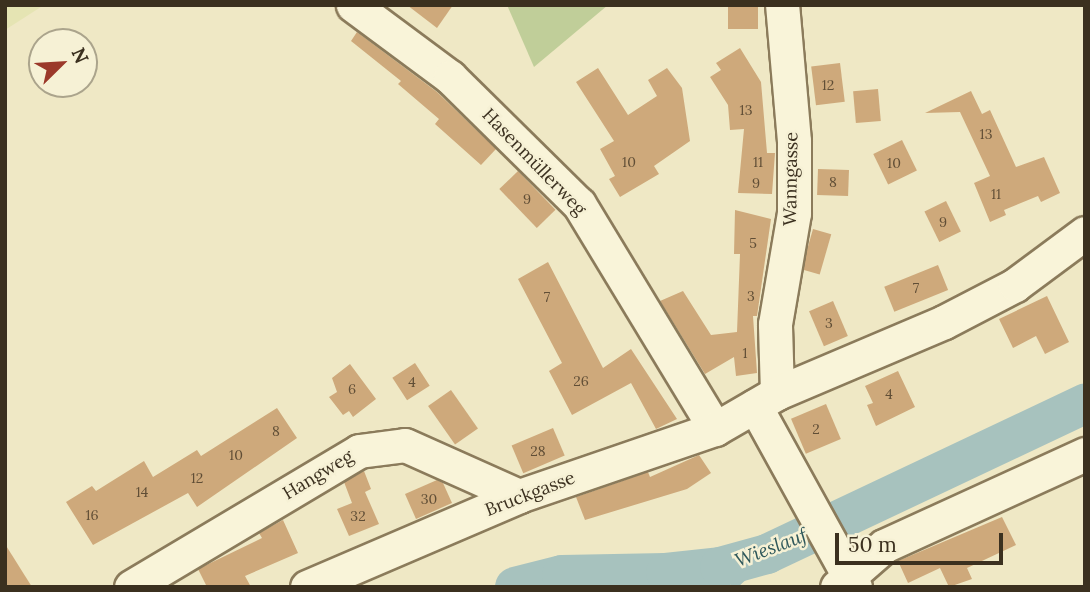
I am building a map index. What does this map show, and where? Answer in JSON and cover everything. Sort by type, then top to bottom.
[{"type":"street","name":"Hasenmüllerweg","points":[[353,5],[450,77],[579,204],[715,429]]},
{"type":"street","name":"Wanngasse","points":[[766,400],[775,324],[794,213],[794,141],[782,5]]},
{"type":"street","name":"Bruckgasse","points":[[307,587],[519,496],[715,429],[766,400],[944,322],[1016,285],[1085,233]]},
{"type":"street","points":[[766,400],[801,488],[846,578],[884,546],[1085,454]]},
{"type":"street","name":"Hangweg","points":[[131,587],[359,451],[405,445],[519,496]]},
{"type":"green space","points":[[5,5],[44,5],[5,30]]},
{"type":"green space","points":[[507,5],[608,5],[534,67]]},
{"type":"building","points":[[407,5],[453,5],[437,28]]},
{"type":"building","points":[[728,5],[758,5],[758,29],[728,29]]},
{"type":"building","points":[[357,32],[437,92],[496,149],[481,165],[435,124],[439,119],[398,84],[401,81],[351,41]]},
{"type":"building","points":[[740,48],[761,82],[767,153],[775,153],[772,194],[738,193],[744,129],[730,130],[728,105],[710,77],[721,70],[716,63]]},
{"type":"building","points":[[840,63],[845,102],[816,105],[811,67]]},
{"type":"building","points":[[598,68],[628,115],[657,96],[648,80],[667,68],[682,88],[690,141],[654,166],[659,174],[620,197],[609,179],[615,176],[600,149],[614,141],[576,82]]},
{"type":"building","points":[[878,89],[881,121],[856,123],[853,91]]},
{"type":"building","points":[[971,91],[982,114],[990,110],[1016,167],[1044,157],[1060,193],[1041,202],[1038,196],[1004,210],[1006,215],[990,222],[974,183],[990,176],[960,112],[925,113]]},
{"type":"building","points":[[902,140],[917,171],[888,185],[873,154]]},
{"type":"building","points":[[818,169],[849,170],[848,196],[817,195]]},
{"type":"building","points":[[518,171],[556,210],[537,228],[499,189]]},
{"type":"building","points":[[946,201],[961,232],[939,242],[924,212]]},
{"type":"building","points":[[735,210],[771,219],[757,316],[753,316],[757,373],[736,376],[734,357],[705,374],[660,301],[683,291],[711,335],[737,332],[740,254],[734,254]]},
{"type":"building","points":[[813,229],[831,234],[820,275],[801,269]]},
{"type":"building","points":[[548,262],[603,368],[631,349],[677,419],[656,429],[631,383],[572,415],[549,371],[562,363],[518,279]]},
{"type":"building","points":[[938,265],[948,290],[894,312],[884,287]]},
{"type":"building","points":[[1047,296],[1069,342],[1045,354],[1036,336],[1013,348],[999,319]]},
{"type":"building","points":[[833,301],[848,336],[824,346],[809,311]]},
{"type":"building","points":[[415,363],[430,386],[407,400],[392,378]]},
{"type":"building","points":[[350,364],[376,399],[353,417],[349,411],[343,415],[329,397],[337,392],[332,378]]},
{"type":"building","points":[[898,371],[915,407],[876,426],[867,405],[873,403],[865,386]]},
{"type":"building","points":[[451,390],[478,429],[455,445],[428,406]]},
{"type":"building","points":[[826,404],[841,439],[806,454],[791,419]]},
{"type":"building","points":[[277,408],[297,438],[197,507],[188,493],[93,545],[66,502],[92,486],[96,491],[144,461],[153,477],[197,450],[201,456]]},
{"type":"building","points":[[553,428],[565,456],[523,473],[512,446]]},
{"type":"building","points":[[699,455],[711,473],[687,489],[585,520],[576,497],[648,472],[650,477]]},
{"type":"building","points":[[364,471],[371,489],[365,492],[379,524],[349,536],[337,509],[352,503],[344,482]]},
{"type":"building","points":[[437,480],[443,483],[452,503],[416,519],[405,494]]},
{"type":"building","points":[[1002,517],[1016,545],[967,568],[972,579],[949,587],[940,568],[908,583],[898,561]]},
{"type":"building","points":[[283,520],[298,553],[245,576],[251,587],[207,587],[198,569],[262,538],[259,533]]},
{"type":"building","points":[[5,544],[32,587],[5,587]]},
{"type":"waterway","name":"Wieslauf","points":[[515,587],[562,575],[666,573],[720,567],[767,554],[1085,404]]},
{"type":"waterway","points":[[732,587],[767,554]]}]
